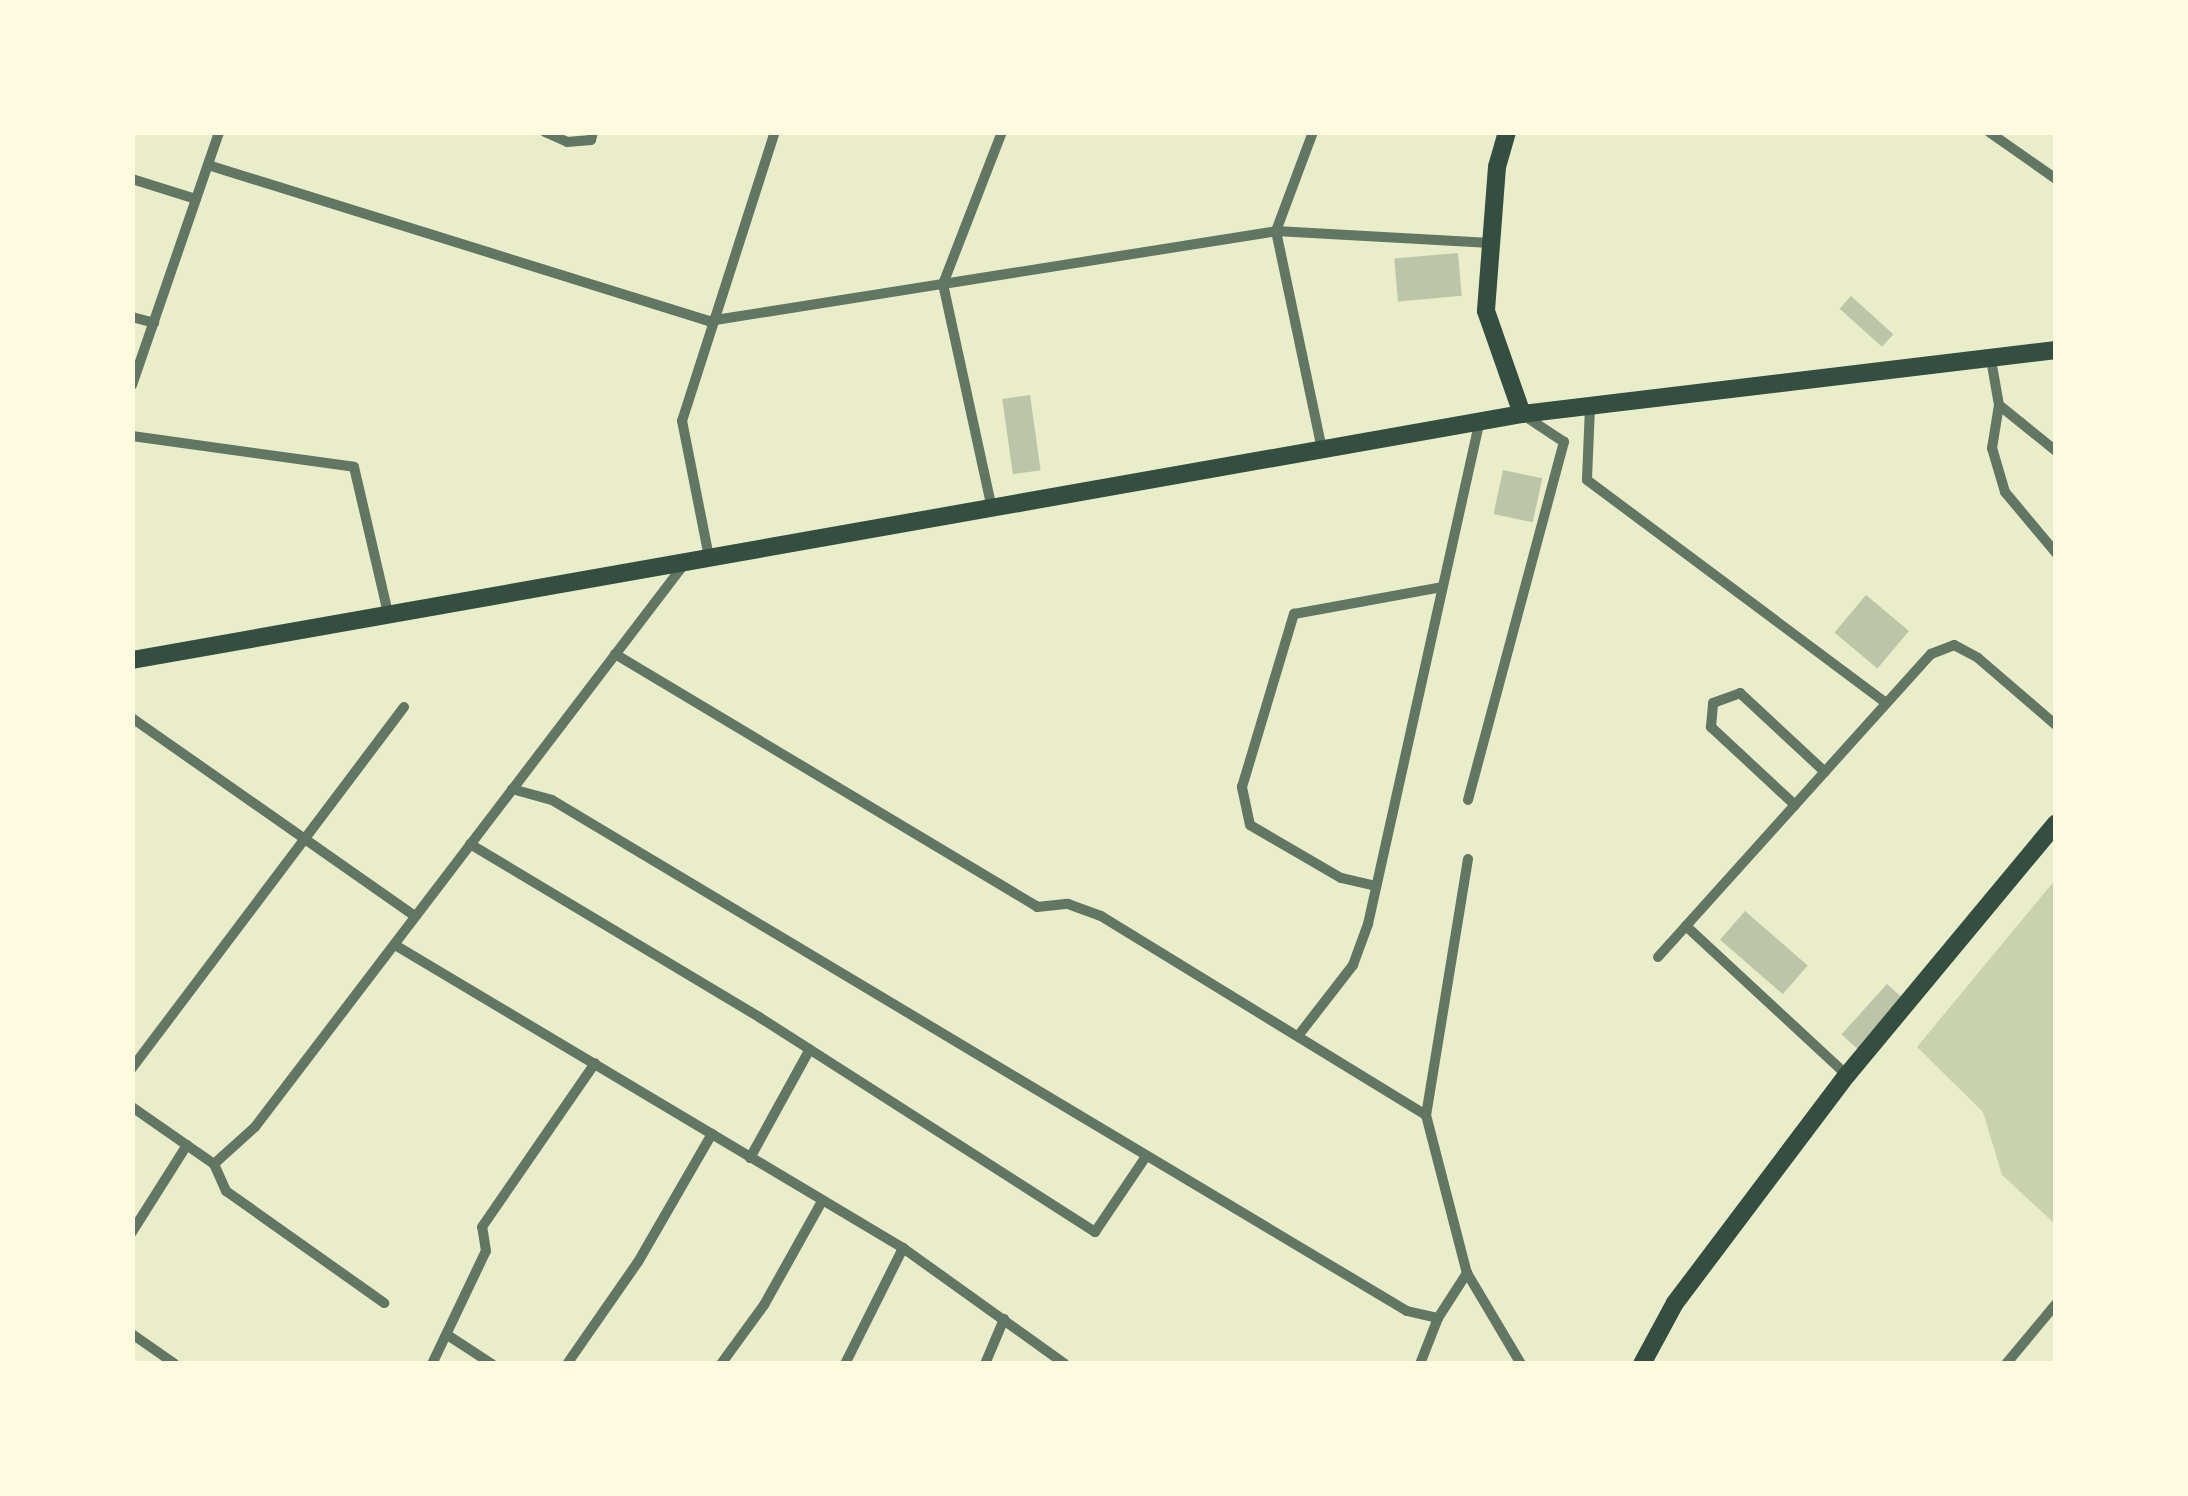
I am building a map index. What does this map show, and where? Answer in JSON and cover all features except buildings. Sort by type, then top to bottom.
[{"type":"main road","points":[[1506,132],[1486,311],[1522,414]]},
{"type":"main road","points":[[132,660],[1522,414],[1990,353],[2056,350]]},
{"type":"main road","points":[[1642,1364],[1675,1302],[1847,1075],[2056,823]]},
{"type":"street","points":[[132,385],[219,132]]},
{"type":"street","points":[[545,132],[567,142],[591,140],[593,132]]},
{"type":"street","points":[[709,557],[682,420],[709,321],[774,132]]},
{"type":"street","points":[[992,508],[943,284],[1002,132]]},
{"type":"street","points":[[1313,132],[1276,231],[1323,451]]},
{"type":"street","points":[[1990,132],[2056,179]]},
{"type":"street","points":[[208,166],[709,321],[1276,231],[1491,242]]},
{"type":"street","points":[[132,179],[196,198]]},
{"type":"street","points":[[132,317],[154,323]]},
{"type":"street","points":[[1990,353],[1999,405],[1992,448],[2006,492],[2056,553]]},
{"type":"street","points":[[1999,405],[2056,451]]},
{"type":"street","points":[[1590,407],[1587,480],[1886,704]]},
{"type":"street","points":[[1468,800],[1564,442],[1522,414]]},
{"type":"street","points":[[1298,1036],[1353,965],[1376,886],[1479,424]]},
{"type":"street","points":[[132,436],[354,467],[388,613]]},
{"type":"street","points":[[214,1164],[256,1127],[686,562]]},
{"type":"street","points":[[1376,886],[1341,878],[1250,825],[1242,788],[1294,614],[1442,587]]},
{"type":"street","points":[[1658,956],[1931,654],[1954,646],[2056,725]]},
{"type":"street","points":[[615,654],[1036,907],[1068,904],[1101,916],[1426,1115]]},
{"type":"street","points":[[1795,805],[1711,727],[1713,703],[1740,693],[1825,772]]},
{"type":"street","points":[[132,1068],[404,707]]},
{"type":"street","points":[[132,718],[415,916]]},
{"type":"street","points":[[512,789],[552,800],[1145,1158],[1407,1311],[1438,1318]]},
{"type":"street","points":[[470,844],[810,1049],[1095,1232],[1145,1158]]},
{"type":"street","points":[[1468,859],[1426,1115],[1467,1274],[1522,1364]]},
{"type":"street","points":[[1686,926],[1847,1075]]},
{"type":"street","points":[[395,945],[903,1248],[1065,1364]]},
{"type":"street","points":[[750,1158],[810,1049]]},
{"type":"street","points":[[432,1364],[449,1336],[486,1251],[482,1227],[594,1064]]},
{"type":"street","points":[[132,1107],[214,1164],[226,1191],[384,1302]]},
{"type":"street","points":[[567,1364],[638,1262],[712,1134]]},
{"type":"street","points":[[134,1226],[187,1146]]},
{"type":"street","points":[[722,1364],[764,1305],[822,1203]]},
{"type":"street","points":[[845,1364],[903,1248]]},
{"type":"street","points":[[1420,1364],[1438,1318],[1467,1274]]},
{"type":"street","points":[[2006,1364],[2056,1304]]},
{"type":"street","points":[[985,1364],[1004,1320]]},
{"type":"street","points":[[132,1334],[175,1364]]},
{"type":"street","points":[[449,1336],[492,1364]]},
{"type":"green space","points":[[2055,880],[2055,1224],[2002,1175],[1983,1112],[1917,1047]]}]
